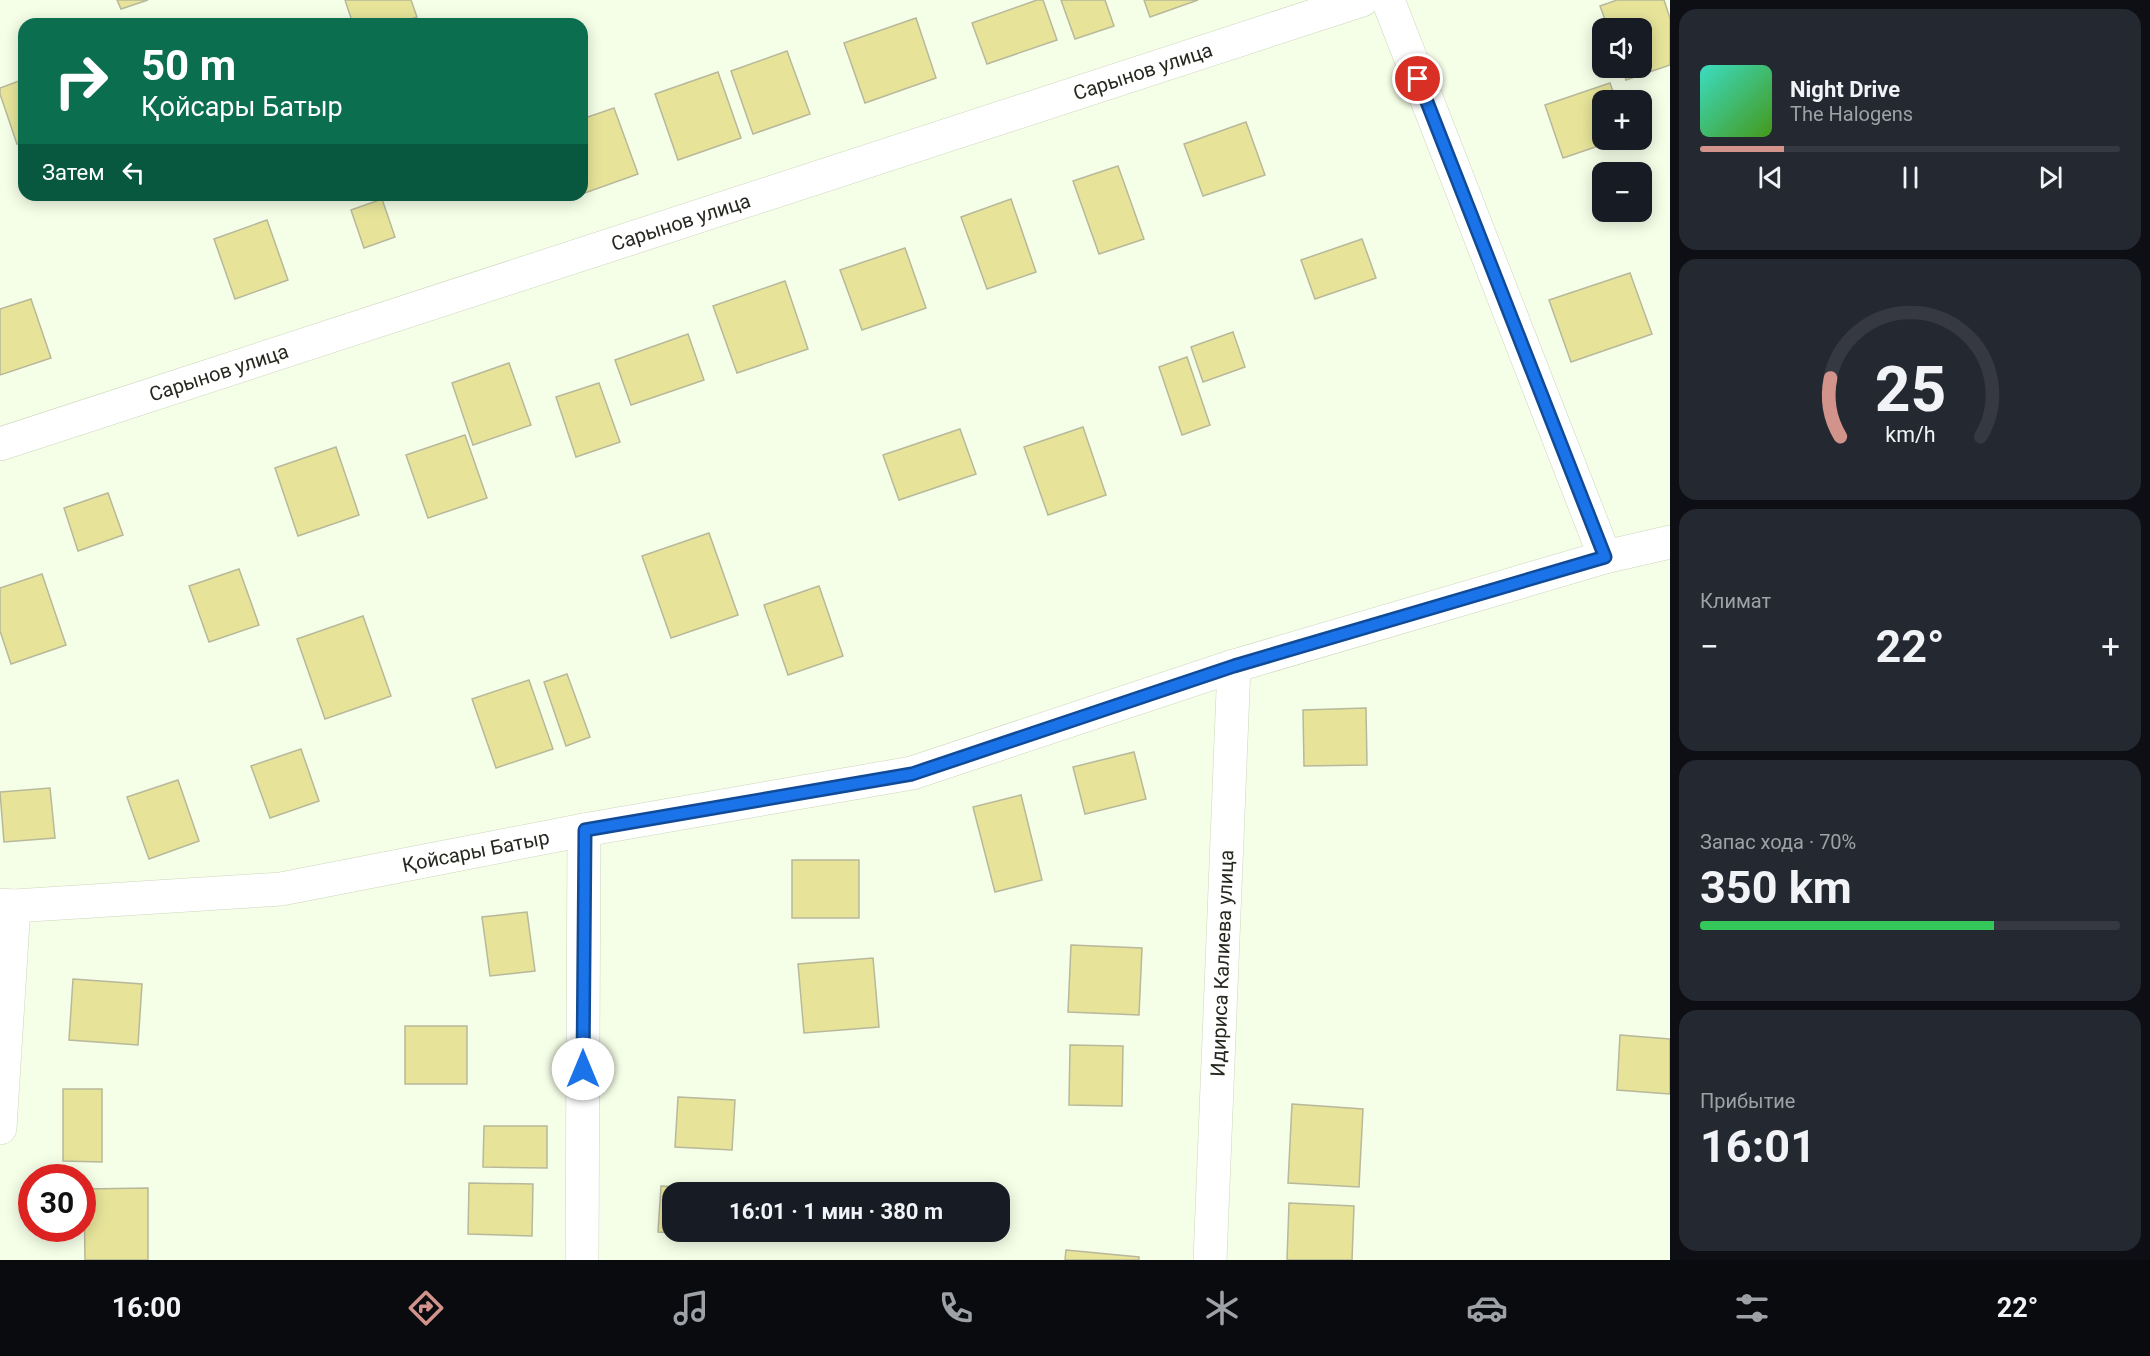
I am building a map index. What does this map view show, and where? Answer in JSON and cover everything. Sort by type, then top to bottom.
[{"type":"street","name":"Сарынов улица","points":[[0,444],[1362,0]]},
{"type":"street","points":[[1388,0],[1605,557]]},
{"type":"street","name":"Қойсары Батыр","points":[[7,906],[281,888],[585,830],[912,774],[1234,666],[1605,557],[1670,542]]},
{"type":"street","name":"Идириса Калиева улица","points":[[1210,1260],[1234,666]]},
{"type":"street","points":[[582,1260],[585,830]]},
{"type":"street","points":[[0,1128],[7,906]]},
{"type":"building","points":[[117,0],[148,0],[121,9]]},
{"type":"building","points":[[345,0],[411,0],[417,17],[414,18],[351,18]]},
{"type":"building","points":[[1037,0],[1043,0],[1057,40],[987,64],[972,23]]},
{"type":"building","points":[[1061,0],[1105,0],[1114,26],[1075,39]]},
{"type":"building","points":[[1144,0],[1198,0],[1150,17]]},
{"type":"building","points":[[1617,0],[1664,0],[1670,18],[1670,65],[1652,71],[1652,18],[1604,18],[1600,6]]},
{"type":"building","points":[[916,18],[936,78],[865,103],[844,43]]},
{"type":"building","points":[[787,51],[810,114],[753,134],[731,71]]},
{"type":"building","points":[[718,72],[741,138],[678,160],[655,94]]},
{"type":"building","points":[[18,81],[18,144],[0,94],[0,88]]},
{"type":"building","points":[[1610,83],[1612,90],[1592,90],[1592,148],[1563,158],[1545,105]]},
{"type":"building","points":[[614,108],[638,174],[588,192],[588,117]]},
{"type":"building","points":[[1246,122],[1265,175],[1203,196],[1184,144]]},
{"type":"building","points":[[1118,166],[1144,239],[1099,254],[1073,181]]},
{"type":"building","points":[[1011,199],[1036,272],[987,289],[961,217]]},
{"type":"building","points":[[383,201],[395,237],[364,248],[351,210]]},
{"type":"building","points":[[267,220],[288,280],[235,299],[214,239]]},
{"type":"building","points":[[1362,239],[1376,278],[1315,299],[1301,260]]},
{"type":"building","points":[[905,248],[926,308],[862,330],[840,270]]},
{"type":"building","points":[[1630,273],[1652,334],[1571,362],[1549,300]]},
{"type":"building","points":[[785,281],[808,349],[737,373],[713,306]]},
{"type":"building","points":[[31,299],[51,358],[0,375],[0,309]]},
{"type":"building","points":[[1233,332],[1245,367],[1203,382],[1191,347]]},
{"type":"building","points":[[688,334],[704,380],[631,405],[615,360]]},
{"type":"building","points":[[1187,357],[1210,425],[1182,435],[1159,367]]},
{"type":"building","points":[[509,363],[531,425],[473,445],[452,383]]},
{"type":"building","points":[[599,383],[620,442],[576,457],[556,397]]},
{"type":"building","points":[[1083,427],[1106,495],[1048,515],[1024,447]]},
{"type":"building","points":[[960,429],[976,474],[899,500],[883,455]]},
{"type":"building","points":[[465,435],[487,498],[428,518],[406,455]]},
{"type":"building","points":[[336,447],[359,515],[298,536],[275,468]]},
{"type":"building","points":[[108,493],[123,535],[78,551],[64,508]]},
{"type":"building","points":[[709,533],[738,615],[671,638],[642,556]]},
{"type":"building","points":[[239,569],[259,625],[209,642],[189,586]]},
{"type":"building","points":[[42,574],[66,645],[11,664],[0,631],[0,588]]},
{"type":"building","points":[[819,586],[843,656],[788,675],[764,605]]},
{"type":"building","points":[[363,616],[391,696],[325,719],[297,639]]},
{"type":"building","points":[[567,674],[590,737],[566,746],[544,682]]},
{"type":"building","points":[[529,680],[553,749],[496,768],[472,699]]},
{"type":"building","points":[[1366,708],[1367,765],[1304,766],[1303,710]]},
{"type":"building","points":[[301,749],[319,801],[270,818],[251,766]]},
{"type":"building","points":[[1134,752],[1146,799],[1085,814],[1073,767]]},
{"type":"building","points":[[178,780],[199,841],[149,859],[127,797]]},
{"type":"building","points":[[50,788],[55,838],[4,842],[0,792]]},
{"type":"building","points":[[1021,795],[1042,880],[995,892],[973,807]]},
{"type":"building","points":[[792,860],[859,860],[859,918],[792,918]]},
{"type":"building","points":[[527,912],[535,971],[490,976],[482,917]]},
{"type":"building","points":[[1071,945],[1142,948],[1139,1015],[1068,1012]]},
{"type":"building","points":[[873,958],[879,1027],[804,1033],[798,964]]},
{"type":"building","points":[[73,979],[142,984],[138,1045],[69,1040]]},
{"type":"building","points":[[405,1026],[467,1026],[467,1084],[405,1084]]},
{"type":"building","points":[[1620,1035],[1670,1039],[1670,1094],[1617,1090]]},
{"type":"building","points":[[1070,1045],[1123,1046],[1122,1106],[1069,1105]]},
{"type":"building","points":[[63,1089],[102,1089],[102,1162],[63,1161]]},
{"type":"building","points":[[678,1097],[735,1100],[732,1150],[675,1147]]},
{"type":"building","points":[[1292,1104],[1363,1109],[1359,1187],[1288,1183]]},
{"type":"building","points":[[484,1126],[547,1126],[547,1168],[483,1167]]},
{"type":"building","points":[[469,1183],[533,1184],[532,1236],[468,1234]]},
{"type":"building","points":[[661,1186],[662,1186],[662,1232],[658,1232]]},
{"type":"building","points":[[148,1188],[148,1260],[85,1260],[85,1242],[96,1242],[96,1189]]},
{"type":"building","points":[[1289,1203],[1354,1206],[1352,1260],[1287,1260]]},
{"type":"building","points":[[1066,1250],[1139,1257],[1139,1260],[1065,1260]]},
{"type":"route","points":[[583,1069],[585,830],[912,774],[1234,666],[1605,557],[1418,79]]}]
